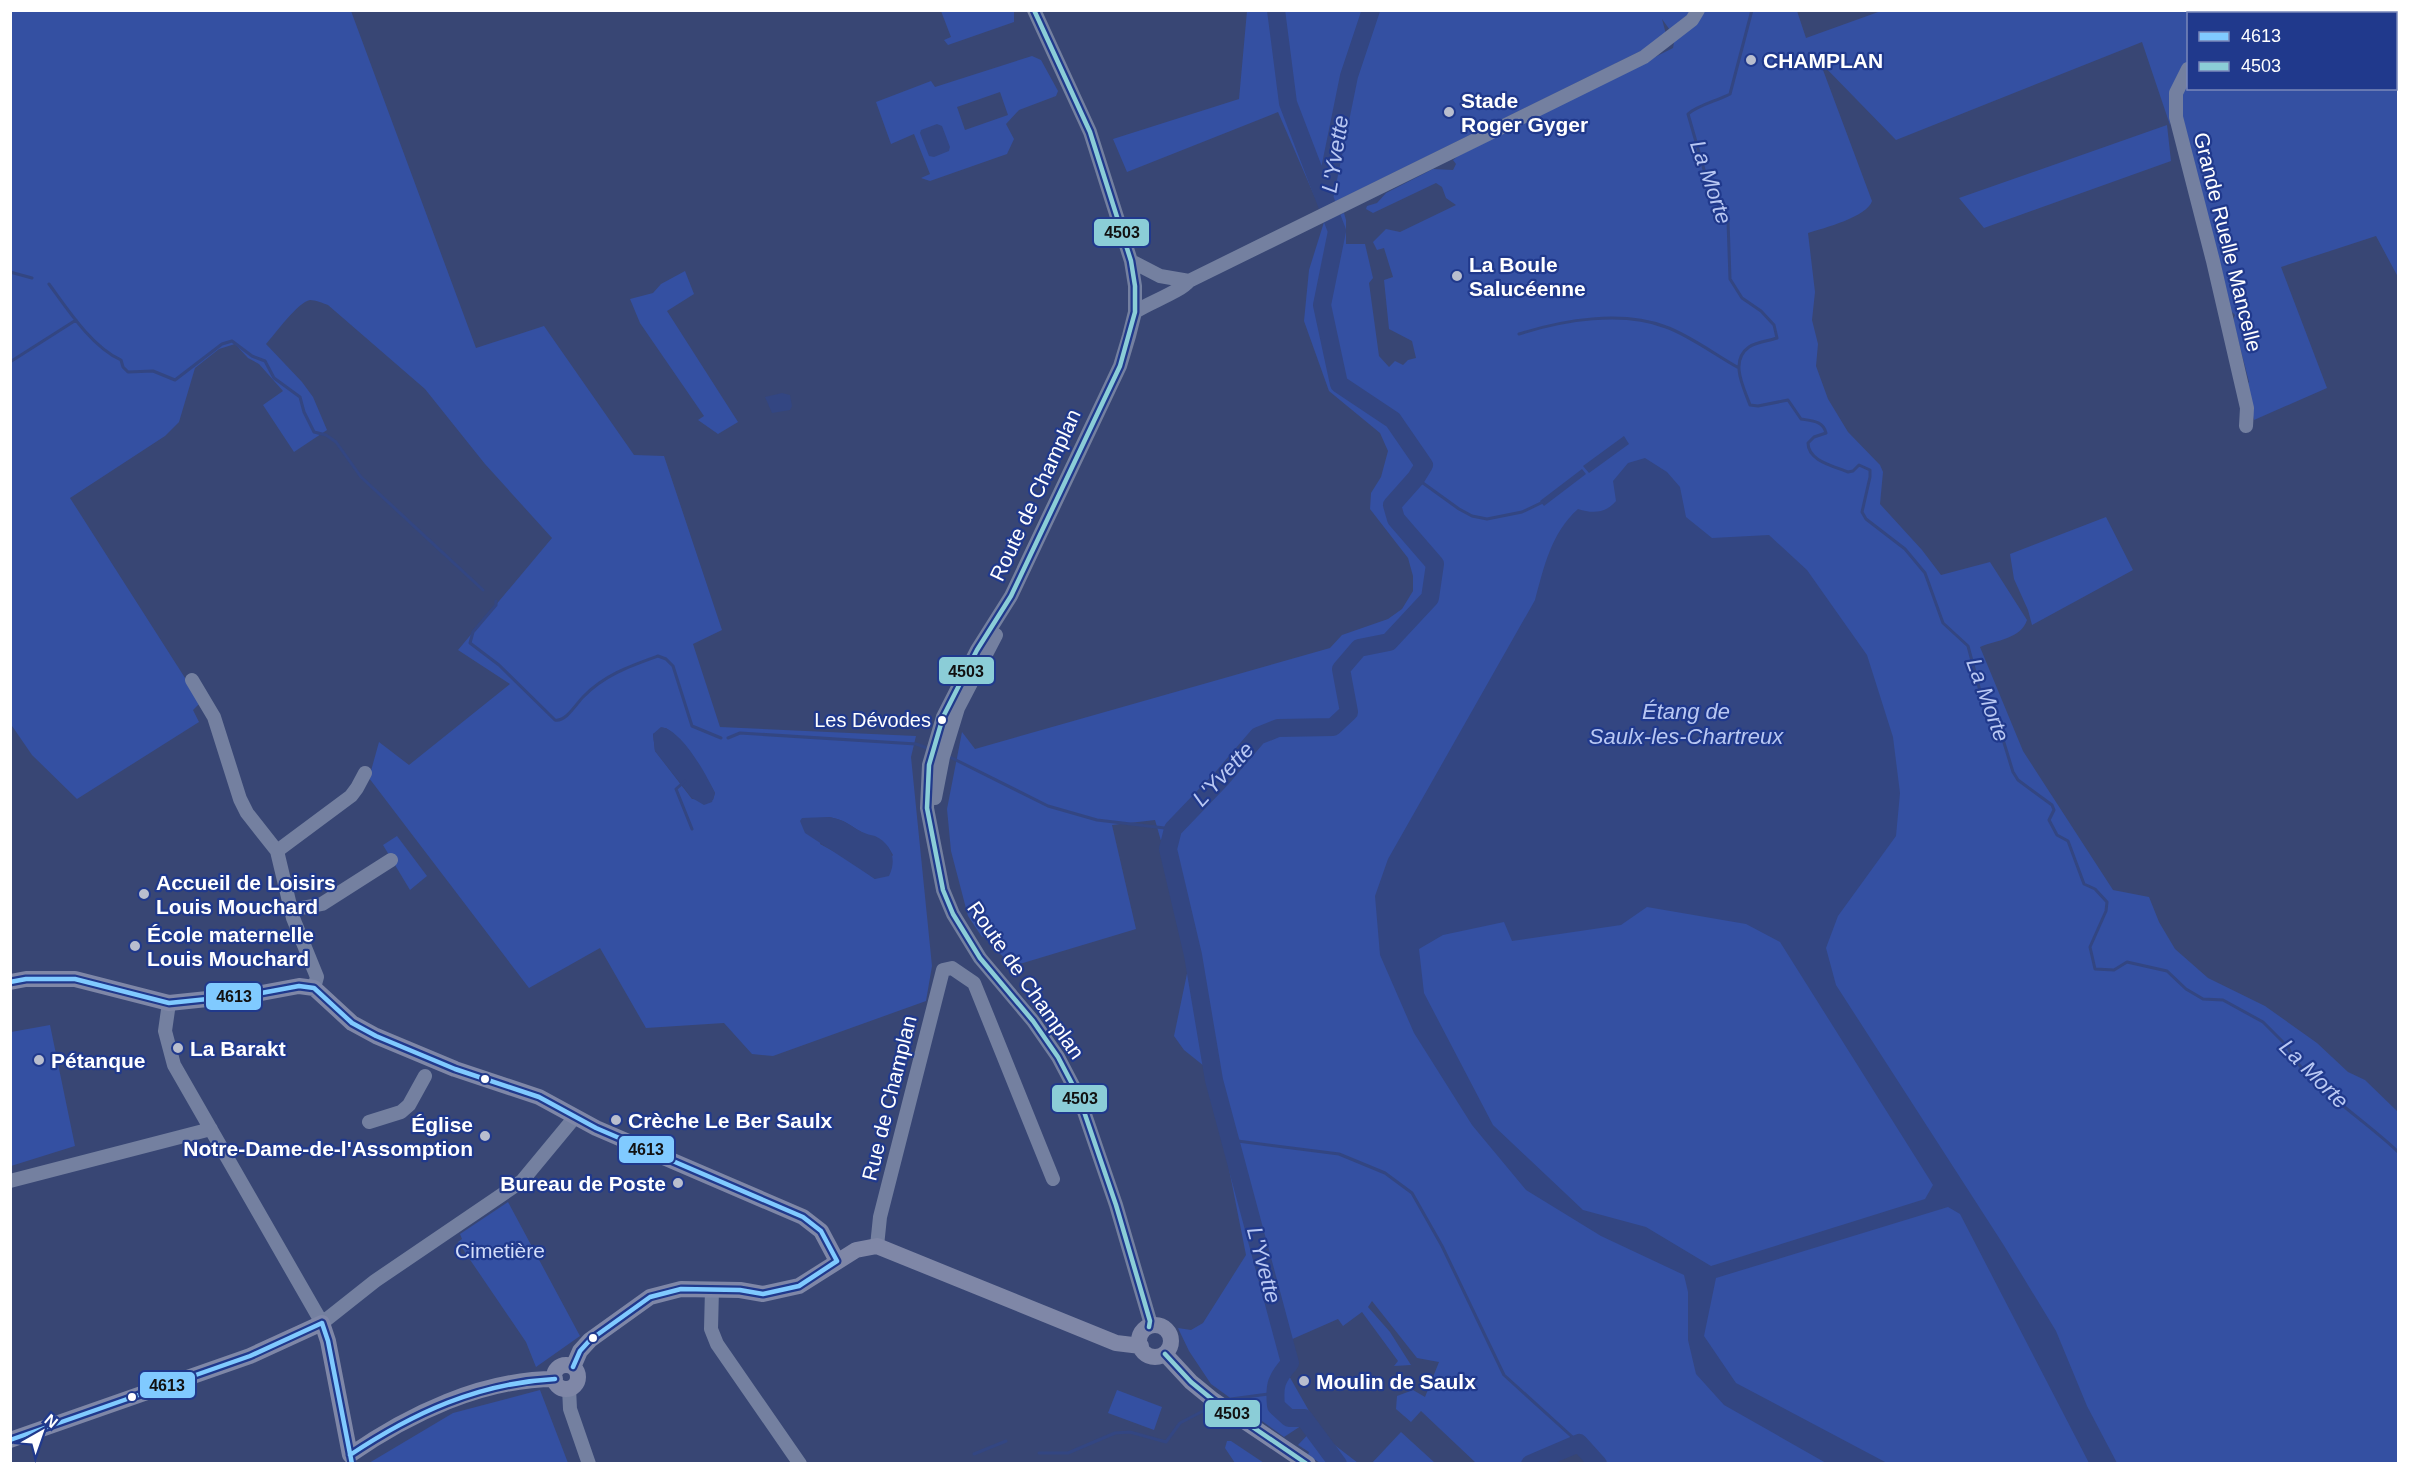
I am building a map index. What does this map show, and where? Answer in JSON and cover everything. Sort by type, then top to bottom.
[{"type":"main road","points":[[10,982],[26,979],[75,979],[169,1003],[256,994],[299,986],[314,988],[363,1030],[440,1069],[539,1097],[596,1128],[803,1216],[821,1231],[837,1261]]},
{"type":"main road","points":[[10,1440],[250,1356],[322,1323],[328,1341],[351,1459],[417,1417],[487,1387],[525,1379],[562,1384],[576,1383],[578,1379],[573,1367],[580,1351],[590,1340],[650,1297],[681,1289],[712,1289],[763,1294],[799,1286],[856,1251],[877,1246],[1116,1343],[1141,1346],[1151,1356],[1165,1354],[1171,1341],[1167,1331],[1159,1326],[1149,1327],[1140,1337],[1141,1346]]},
{"type":"main road","points":[[1165,1354],[1191,1382],[1213,1400],[1308,1464]]},
{"type":"street","name":"Route de Champlan","points":[[1034,10],[1090,132],[1131,261],[1136,297],[1129,336],[1119,366],[1011,596],[973,659],[943,717],[938,752],[934,817],[936,860],[943,890],[962,932],[980,958],[1033,1021],[1058,1057],[1078,1096],[1116,1205],[1146,1305],[1150,1321],[1149,1327]]},
{"type":"street","points":[[1134,312],[1157,298],[1184,287],[1190,280],[1644,57],[1692,20],[1698,10]]},
{"type":"street","name":"Grande Ruelle Mancelle","points":[[2187,71],[2176,93],[2176,117],[2213,261],[2247,408],[2246,426]]},
{"type":"street","points":[[1131,261],[1160,276],[1190,280]]},
{"type":"street","points":[[192,680],[214,717],[240,799],[247,813],[277,851],[291,910],[317,977],[314,988]]},
{"type":"street","points":[[277,851],[351,796],[365,773]]},
{"type":"street","points":[[291,910],[322,904],[391,860]]},
{"type":"street","name":"Rue de Champlan","points":[[877,1246],[880,1217],[944,970],[952,968],[974,983],[1053,1179]]},
{"type":"street","points":[[169,1003],[165,1031],[170,1056],[322,1323],[375,1281],[522,1181],[575,1117]]},
{"type":"street","points":[[369,1122],[401,1112],[440,1069]]},
{"type":"street","points":[[10,1181],[212,1129]]},
{"type":"street","points":[[712,1289],[711,1329],[717,1344],[800,1464]]},
{"type":"street","points":[[562,1384],[590,1464]]},
{"type":"green space","points":[[2238,10],[2398,11],[2398,277],[2376,236],[2281,267],[2327,388],[2254,420],[2246,386],[2249,382],[2233,320],[2235,315],[2231,311],[2203,209],[2180,104],[2187,80],[2187,90],[2397,90],[2397,12],[2237,12]]},
{"type":"green space","points":[[10,11],[351,11],[476,348],[544,326],[634,455],[664,456],[722,630],[693,644],[720,727],[916,736],[911,757],[932,966],[926,1001],[773,1056],[752,1054],[724,1023],[646,1028],[600,948],[529,988],[369,778],[379,742],[409,765],[510,684],[458,650],[552,538],[485,464],[425,389],[328,305],[319,302],[310,300],[299,306],[266,344],[313,397],[327,430],[294,452],[263,405],[283,391],[259,364],[248,358],[235,344],[219,349],[195,368],[179,422],[165,436],[70,498],[194,692],[199,704],[193,710],[199,722],[77,799],[32,755],[10,723]],"holes":[[[666,728],[681,741],[698,764],[715,793],[713,800],[692,799],[655,751],[653,734]],[[828,817],[843,821],[887,846],[893,855],[875,879],[846,858],[820,844]]]},
{"type":"green space","points":[[941,11],[1014,11],[1014,22],[948,45],[944,40],[951,37]]},
{"type":"green space","points":[[1247,11],[1797,11],[1806,38],[1881,11],[2230,11],[2187,12],[2187,63],[2176,78],[2170,125],[2142,42],[1896,140],[1820,62],[1872,201],[1868,207],[1854,217],[1808,233],[1815,292],[1812,320],[1818,344],[1816,366],[1828,399],[1848,432],[1880,465],[1883,472],[1880,504],[1922,550],[1941,575],[1990,562],[2027,620],[2014,635],[1980,647],[2023,751],[2113,890],[2149,897],[2159,922],[2175,949],[2208,978],[2265,1006],[2317,1043],[2348,1072],[2365,1080],[2398,1112],[2398,1463],[1592,1464],[1578,1448],[1545,1463],[1476,1463],[1421,1411],[1411,1422],[1396,1409],[1397,1396],[1413,1390],[1425,1397],[1439,1362],[1417,1358],[1372,1301],[1368,1307],[1390,1332],[1411,1365],[1394,1366],[1398,1361],[1362,1312],[1343,1326],[1338,1319],[1281,1344],[1288,1374],[1313,1418],[1284,1437],[1211,1384],[1189,1351],[1178,1328],[1191,1330],[1203,1323],[1246,1255],[1213,1088],[1204,1066],[1184,1050],[1174,1036],[1189,964],[1184,921],[1155,820],[1112,825],[1136,929],[1023,963],[1012,964],[993,948],[991,934],[982,937],[968,916],[951,851],[947,809],[962,732],[975,749],[1330,648],[1342,635],[1388,619],[1402,609],[1413,591],[1413,576],[1408,558],[1370,509],[1371,493],[1381,477],[1388,451],[1380,433],[1329,391],[1304,321],[1309,270],[1324,222],[1344,213],[1346,244],[1365,244],[1373,278],[1369,283],[1379,356],[1389,367],[1395,361],[1403,365],[1408,360],[1416,358],[1412,341],[1389,329],[1384,280],[1393,277],[1384,248],[1377,250],[1373,242],[1386,229],[1400,232],[1456,205],[1446,198],[1442,187],[1436,183],[1373,213],[1366,209],[1367,206],[1377,203],[1386,193],[1433,169],[1453,170],[1456,164],[1453,160],[1458,156],[1673,48],[1675,37],[1662,19],[1667,38],[1320,209],[1278,112],[1127,172],[1113,139],[1239,99]]},
{"type":"green space","points":[[1032,56],[1041,60],[1058,91],[1056,96],[1019,110],[1006,124],[1014,139],[1007,154],[930,181],[921,178],[930,174],[914,134],[891,144],[876,102],[931,81],[935,87]],"holes":[[[1000,92],[1008,115],[965,130],[957,107]]]},
{"type":"green space","points":[[2167,125],[2171,161],[1984,228],[1959,198]]},
{"type":"green space","points":[[685,271],[694,294],[667,311],[738,422],[718,434],[698,420],[704,416],[640,323],[630,299],[653,293],[661,284]]},
{"type":"green space","points":[[2106,517],[2133,570],[2032,625],[2014,579],[2010,554]]},
{"type":"green space","points":[[397,836],[427,876],[410,890],[383,845]]},
{"type":"green space","points":[[50,1025],[75,1146],[11,1166],[11,1032]]},
{"type":"green space","name":"Cimetière","points":[[508,1202],[580,1336],[536,1367],[526,1342],[458,1242],[462,1239],[460,1234]]},
{"type":"green space","points":[[540,1390],[568,1463],[369,1463],[453,1413]]},
{"type":"green space","points":[[1117,1390],[1162,1407],[1154,1430],[1108,1413]]},
{"type":"green space","points":[[1318,1424],[1332,1443],[1358,1463],[1320,1463],[1308,1455],[1309,1452],[1298,1445]]},
{"type":"green space","points":[[1401,1432],[1435,1463],[1372,1463]]},
{"type":"green space","points":[[1227,1441],[1231,1441],[1264,1463],[1235,1463],[1225,1448]]},
{"type":"water","points":[[937,124],[942,126],[950,147],[949,151],[934,157],[929,156],[920,133],[921,130]]},
{"type":"water","points":[[782,393],[790,395],[792,406],[790,410],[772,413],[765,397]]},
{"type":"water","points":[[1624,436],[1629,444],[1589,473],[1583,466]]},
{"type":"water","name":"Étang de Saulx-les-Chartreux","points":[[1645,458],[1667,472],[1680,487],[1686,517],[1712,538],[1769,535],[1807,570],[1867,655],[1893,737],[1900,793],[1896,836],[1838,916],[1826,948],[1836,985],[2003,1244],[2056,1331],[2087,1406],[2117,1463],[2089,1463],[1960,1214],[1948,1207],[1716,1278],[1704,1336],[1736,1383],[1887,1463],[1826,1463],[1724,1405],[1696,1374],[1688,1340],[1688,1292],[1684,1275],[1601,1236],[1526,1190],[1472,1125],[1414,1033],[1380,955],[1375,896],[1388,859],[1535,600],[1550,551],[1561,529],[1578,509],[1589,512],[1599,511],[1612,505],[1616,501],[1613,481],[1628,463]],"holes":[[[1647,907],[1746,924],[1780,942],[1933,1185],[1925,1199],[1711,1266],[1646,1227],[1583,1210],[1493,1125],[1424,993],[1419,949],[1443,935],[1504,922],[1512,941],[1621,925]]]},
{"type":"water","points":[[1582,469],[1586,474],[1544,506],[1540,501]]},
{"type":"water","points":[[661,727],[677,736],[692,754],[715,793],[712,802],[704,805],[692,798],[655,751],[653,734]]},
{"type":"water","points":[[828,817],[843,821],[862,832],[881,839],[889,848],[893,858],[889,876],[875,879],[805,833],[800,821],[802,818]]},
{"type":"waterway","name":"L'Yvette","points":[[1276,10],[1288,103],[1337,231],[1322,305],[1339,384],[1393,420],[1424,465],[1416,478],[1392,505],[1396,519],[1435,564],[1430,598],[1389,642],[1359,648],[1341,669],[1349,712],[1333,727],[1278,728],[1258,736],[1173,829],[1168,849],[1193,955],[1214,1080],[1290,1363],[1277,1383],[1276,1406],[1289,1418],[1304,1418],[1338,1464]]},
{"type":"waterway","name":"L'Yvette","points":[[1325,194],[1349,76],[1371,10]]},
{"type":"waterway","name":"La Morte","points":[[1752,10],[1730,94],[1688,114],[1711,194],[1728,221],[1730,279],[1742,298],[1761,311],[1774,325],[1777,338],[1752,345],[1743,353],[1740,360],[1740,375],[1750,405],[1758,406],[1788,400],[1801,419],[1817,422],[1825,429],[1826,433],[1814,437],[1808,443],[1809,449],[1817,459],[1848,472],[1853,471],[1859,465],[1870,470],[1862,512],[1866,519],[1905,549],[1925,573],[1943,623],[1968,646],[1980,691],[2001,733],[2013,772],[2018,780],[2052,805],[2054,810],[2049,820],[2057,835],[2068,841],[2084,884],[2095,889],[2107,902],[2106,911],[2090,947],[2095,969],[2114,970],[2127,962],[2167,971],[2186,989],[2203,999],[2223,1000],[2263,1022],[2288,1047],[2294,1059],[2320,1086],[2398,1152]]},
{"type":"waterway","points":[[10,272],[32,278]]},
{"type":"waterway","points":[[49,284],[81,327],[100,346],[121,360],[128,372],[153,371],[175,380],[222,344],[232,341],[252,356],[265,361],[274,378],[300,397],[304,412],[314,432],[326,435],[336,442],[361,477],[483,590]]},
{"type":"waterway","points":[[1519,334],[1573,321],[1631,319],[1649,322],[1675,331],[1739,368]]},
{"type":"waterway","points":[[10,362],[76,320]]},
{"type":"waterway","points":[[1416,478],[1459,509],[1472,516],[1487,519],[1522,512],[1543,502]]},
{"type":"waterway","points":[[496,601],[496,605],[473,632],[470,643],[499,665],[555,720],[567,715],[591,689],[609,677],[658,656],[666,659],[673,666],[692,726],[721,738]]},
{"type":"waterway","points":[[728,738],[740,733],[916,744],[930,749]]},
{"type":"waterway","points":[[948,756],[1048,806],[1097,820],[1173,829]]},
{"type":"waterway","points":[[685,781],[676,789],[692,829]]},
{"type":"waterway","points":[[1230,1140],[1339,1154],[1385,1173],[1412,1193],[1442,1246],[1504,1375],[1579,1443]]},
{"type":"waterway","points":[[1231,1399],[1275,1393]]},
{"type":"waterway","points":[[1039,1453],[1068,1453],[1115,1433],[1130,1432],[1166,1442],[1180,1423],[1203,1411]]},
{"type":"waterway","points":[[974,1454],[1006,1441]]},
{"type":"waterway","name":"L'Yvette","points":[[1530,1464],[1579,1443],[1598,1464]]},
{"type":"transit line","name":"4503","points":[[1034,10],[1090,132],[1131,261],[1135,286],[1135,312],[1120,366],[1011,596],[977,650],[943,717],[929,765],[927,808],[943,890],[953,914],[980,958],[1033,1021],[1058,1057],[1079,1097],[1116,1205],[1150,1321],[1149,1327]]},
{"type":"transit line","name":"4613","points":[[10,982],[26,979],[75,979],[169,1003],[256,994],[299,986],[314,988],[352,1023],[376,1036],[455,1069],[539,1097],[596,1128],[803,1217],[821,1231],[837,1261]]},
{"type":"transit line","name":"4613","points":[[573,1367],[580,1351],[590,1340],[650,1297],[681,1289],[740,1290],[763,1294],[799,1286],[837,1261]]},
{"type":"transit line","name":"4613","points":[[322,1323],[328,1341],[352,1464]]},
{"type":"transit line","name":"4613","points":[[10,1440],[250,1356],[322,1323]]},
{"type":"transit line","name":"4503","points":[[1165,1354],[1191,1382],[1213,1400],[1307,1464]]},
{"type":"transit line","name":"4613","points":[[350,1455],[398,1426],[447,1403],[499,1387],[555,1379]]},
{"type":"place","name":"CHAMPLAN","points":[[1751,60]]},
{"type":"place","name":"Stade Roger Gyger","points":[[1449,112]]},
{"type":"place","name":"La Boule Salucéenne","points":[[1457,276]]},
{"type":"place","name":"Les Dévodes","points":[[942,720]]},
{"type":"place","name":"Accueil de Loisirs Louis Mouchard","points":[[144,894]]},
{"type":"place","name":"École maternelle Louis Mouchard","points":[[135,946]]},
{"type":"place","name":"La Barakt","points":[[178,1048]]},
{"type":"place","name":"Pétanque","points":[[39,1060]]},
{"type":"place","name":"Crèche Le Ber Saulx","points":[[616,1120]]},
{"type":"place","name":"Église Notre-Dame-de-l'Assomption","points":[[485,1136]]},
{"type":"place","name":"Bureau de Poste","points":[[678,1183]]},
{"type":"place","name":"Moulin de Saulx","points":[[1304,1381]]}]
